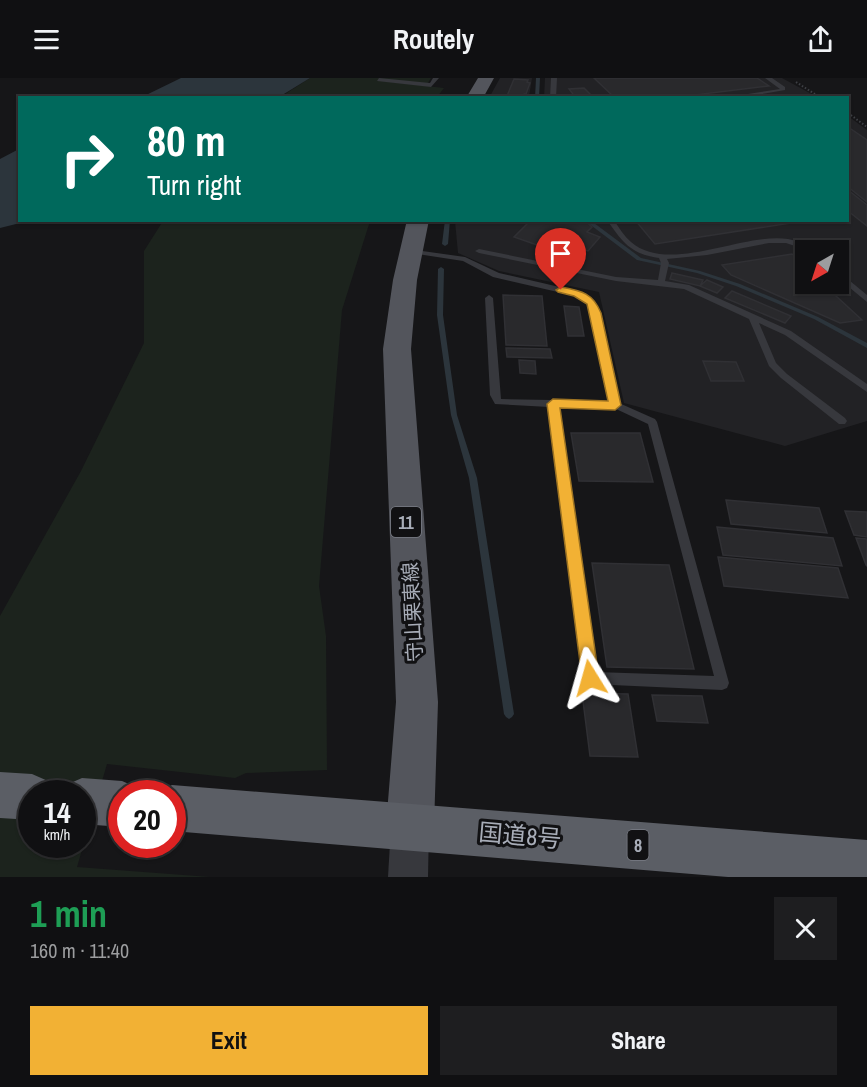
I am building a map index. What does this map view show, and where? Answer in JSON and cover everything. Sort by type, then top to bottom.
[{"type":"highway","points":[[0,795],[18,796]]},
{"type":"highway","name":"国道8号","points":[[186,809],[867,864]]},
{"type":"main road","points":[[475,96],[486,78]]},
{"type":"main road","name":"守山栗東線","points":[[410,826],[417,702],[397,349],[414,236]]},
{"type":"street","points":[[408,877],[410,826]]},
{"type":"lane","points":[[379,80],[431,85],[436,78]]},
{"type":"lane","points":[[553,96],[554,78]]},
{"type":"lane","points":[[738,96],[782,90],[783,88],[768,78]]},
{"type":"lane","points":[[612,222],[631,246],[664,262],[687,256],[787,241],[795,244]]},
{"type":"lane","points":[[414,236],[496,275],[578,294],[591,302],[596,313],[615,405]]},
{"type":"lane","points":[[479,251],[616,279],[686,287],[788,333],[867,389]]},
{"type":"lane","points":[[661,283],[664,262]]},
{"type":"lane","points":[[849,283],[867,299]]},
{"type":"lane","points":[[489,298],[495,395],[498,402],[615,405],[652,422],[722,683],[590,678],[553,404]]},
{"type":"lane","points":[[752,316],[772,364],[842,421]]},
{"type":"path","points":[[796,82],[818,96]]},
{"type":"path","points":[[849,114],[867,127]]},
{"type":"shaded area","points":[[181,78],[310,78],[281,96],[144,96]]},
{"type":"shaded area","points":[[310,78],[431,78],[426,86],[444,88],[438,96],[282,96]]},
{"type":"shaded area","points":[[500,78],[532,78],[529,96],[490,96]]},
{"type":"shaded area","points":[[545,78],[782,78],[815,96],[544,96]]},
{"type":"shaded area","points":[[849,117],[867,130],[867,421],[785,446],[624,403],[599,292],[499,271],[458,253],[455,222],[849,222]]},
{"type":"shaded area","points":[[18,150],[18,222],[24,222],[0,228],[0,159]]},
{"type":"shaded area","points":[[162,222],[370,222],[342,310],[319,586],[326,636],[327,770],[246,773],[235,778],[107,764],[96,802],[96,780],[18,780],[18,858],[80,858],[77,867],[210,877],[0,877],[0,616],[81,471],[144,343],[144,251]]},
{"type":"building","points":[[594,78],[757,78],[769,86],[686,96],[613,96]]},
{"type":"building","points":[[514,79],[528,80],[527,82],[530,83],[526,94],[523,96],[507,96]]},
{"type":"building","points":[[584,88],[592,96],[574,96],[569,89]]},
{"type":"building","points":[[849,128],[867,140],[867,202],[849,188]]},
{"type":"building","points":[[849,191],[867,205],[867,226],[849,212]]},
{"type":"building","points":[[529,222],[586,222],[592,227],[587,232],[600,237],[588,251],[557,241],[553,245],[546,243],[543,247],[514,237]]},
{"type":"building","points":[[637,222],[797,222],[655,244]]},
{"type":"building","points":[[792,254],[795,257],[795,294],[834,294],[862,320],[840,323],[731,275],[722,265]]},
{"type":"building","points":[[672,273],[703,280],[700,286],[670,279]]},
{"type":"building","points":[[707,280],[723,287],[717,293],[700,286]]},
{"type":"building","points":[[732,291],[791,316],[785,323],[725,298]]},
{"type":"building","points":[[503,295],[542,296],[547,346],[506,345]]},
{"type":"building","points":[[564,306],[579,307],[584,336],[568,336]]},
{"type":"building","points":[[506,348],[550,349],[552,358],[507,357]]},
{"type":"building","points":[[519,360],[535,361],[536,374],[520,373]]},
{"type":"building","points":[[703,361],[736,362],[744,381],[711,381]]},
{"type":"building","points":[[571,433],[640,433],[653,482],[579,481]]},
{"type":"building","points":[[726,500],[819,508],[827,533],[731,524]]},
{"type":"building","points":[[845,511],[867,512],[867,537],[854,535]]},
{"type":"building","points":[[717,527],[833,538],[842,566],[723,555]]},
{"type":"building","points":[[856,538],[867,539],[867,566],[866,565]]},
{"type":"building","points":[[718,557],[838,568],[848,598],[724,586]]},
{"type":"building","points":[[592,563],[669,565],[694,669],[607,667]]},
{"type":"building","points":[[582,693],[628,694],[638,757],[590,756]]},
{"type":"building","points":[[652,695],[702,696],[708,723],[657,721]]},
{"type":"waterway","points":[[537,96],[538,78]]},
{"type":"waterway","points":[[445,244],[448,222]]},
{"type":"waterway","points":[[589,222],[639,259],[698,272],[738,285],[816,318],[867,346]]},
{"type":"waterway","points":[[441,269],[440,315],[454,415],[473,478],[509,714]]},
{"type":"route","points":[[561,290],[578,294],[591,302],[596,313],[615,405],[553,404],[590,678]]}]
